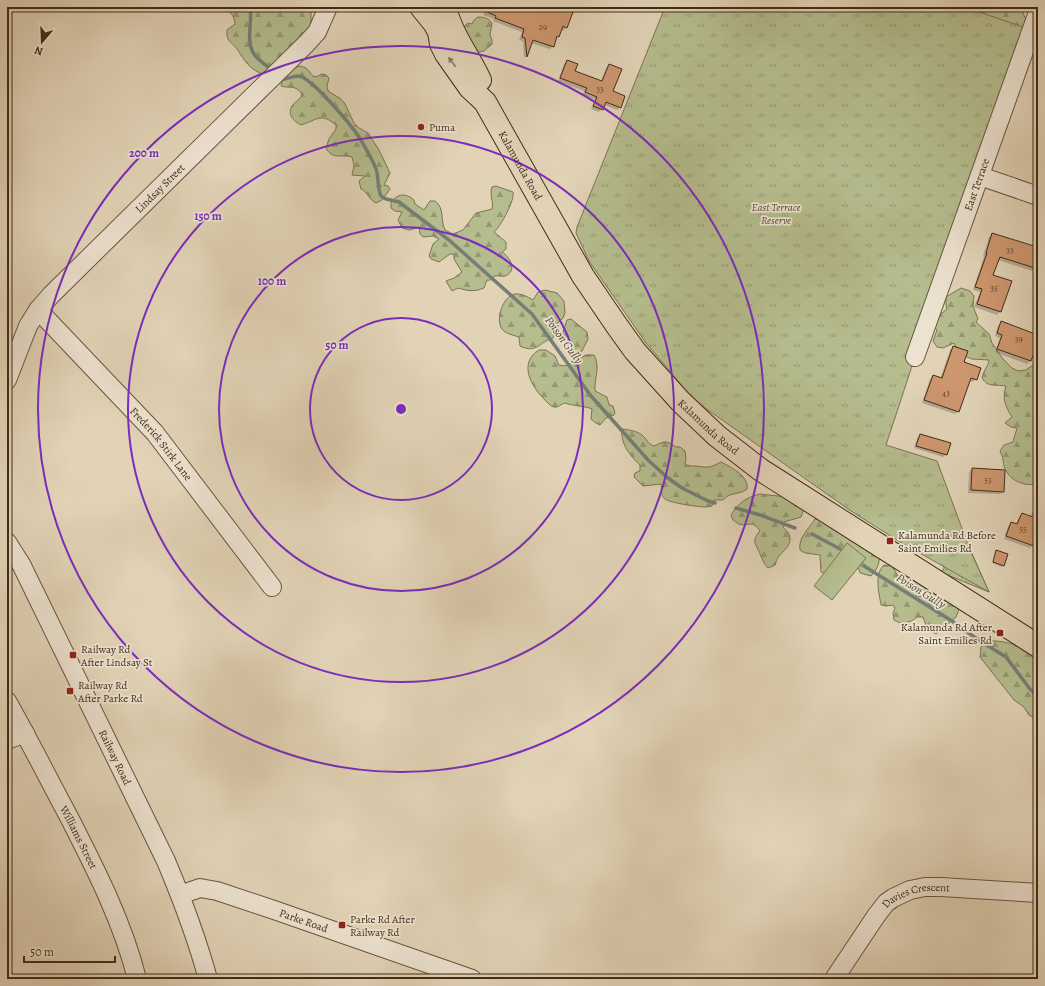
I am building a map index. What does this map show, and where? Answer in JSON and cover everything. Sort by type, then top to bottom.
[{"type":"main road","name":"Kalamunda Road","points":[[421,7],[434,23],[439,32],[446,54],[470,88],[485,102],[591,288],[635,351],[681,402],[717,436],[761,470],[1038,646]]},
{"type":"main road","name":"Kalamunda Road","points":[[445,7],[453,30],[480,79],[485,102]]},
{"type":"street","name":"Lindsay Street","points":[[7,380],[28,326],[38,310],[51,295],[306,44],[317,32],[328,7]]},
{"type":"street","name":"East Terrace","points":[[915,358],[1038,12]]},
{"type":"street","points":[[980,176],[1038,196]]},
{"type":"street","name":"Frederick Stirk Lane","points":[[38,310],[155,433],[272,587]]},
{"type":"street","name":"Railway Road","points":[[7,542],[22,564],[163,854],[180,895],[201,954],[208,979]]},
{"type":"street","name":"Williams Street","points":[[7,701],[95,869],[121,928],[137,979]]},
{"type":"street","points":[[7,740],[25,733]]},
{"type":"street","name":"Davies Crescent","points":[[834,979],[886,903],[902,894],[917,889],[940,887],[1038,894]]},
{"type":"street","name":"Parke Road","points":[[180,895],[200,888],[217,891],[277,911],[424,971],[472,979]]},
{"type":"green space","points":[[222,7],[305,7],[305,9],[311,12],[311,29],[264,75],[254,70],[229,41],[227,30],[235,24],[235,21],[231,14]]},
{"type":"green space","name":"East Terrace Reserve","points":[[665,7],[964,7],[1032,30],[915,357],[886,445],[937,461],[970,550],[989,592],[900,542],[851,511],[691,398],[646,343],[589,261],[576,233],[577,227]]},
{"type":"green space","points":[[975,7],[1029,7],[1024,9],[1023,13],[1027,22],[1024,33],[980,17]]},
{"type":"green space","points":[[478,17],[486,18],[492,23],[490,35],[492,44],[484,51],[467,54],[461,29],[468,23],[472,24]]},
{"type":"green space","points":[[301,66],[306,68],[314,77],[322,74],[329,78],[327,86],[328,91],[341,99],[354,123],[368,133],[379,150],[390,173],[384,185],[388,186],[390,189],[382,200],[376,203],[361,189],[359,181],[365,176],[352,175],[354,165],[352,157],[338,156],[328,152],[326,148],[329,139],[336,129],[336,125],[331,121],[319,118],[301,125],[292,117],[290,112],[293,104],[302,94],[297,89],[281,86],[283,79],[288,73],[294,68]]},
{"type":"green space","points":[[496,186],[513,192],[512,201],[507,213],[494,232],[506,242],[506,249],[502,252],[510,260],[512,268],[511,271],[505,276],[495,276],[491,280],[487,280],[484,288],[471,291],[458,288],[452,291],[446,281],[454,278],[462,272],[454,259],[454,254],[450,254],[439,262],[431,259],[429,256],[433,244],[439,239],[433,236],[423,237],[420,234],[419,228],[409,230],[402,228],[398,220],[402,212],[395,211],[391,208],[391,203],[396,197],[405,195],[414,200],[415,204],[424,210],[430,201],[435,201],[440,207],[445,230],[453,234],[463,230],[476,213],[492,209],[491,190],[492,187]]},
{"type":"green space","points":[[961,288],[970,291],[974,296],[973,306],[978,319],[976,322],[989,334],[992,343],[1003,359],[1012,368],[1018,371],[1026,370],[1038,363],[1038,483],[1023,484],[1018,482],[1009,475],[1004,466],[1000,451],[1004,445],[1013,442],[1017,428],[1011,427],[1005,423],[1012,417],[1005,402],[1004,394],[1006,386],[989,384],[982,378],[989,360],[972,359],[960,354],[954,343],[943,348],[937,347],[933,341],[937,330],[932,325],[936,318],[947,309],[946,297]]},
{"type":"green space","points":[[545,290],[557,293],[564,301],[565,313],[563,318],[556,325],[556,332],[553,338],[530,349],[520,346],[519,337],[504,331],[500,325],[499,320],[501,308],[507,299],[515,294],[520,294],[533,300],[538,292]]},
{"type":"green space","points":[[571,319],[587,332],[588,339],[580,352],[569,350],[563,344],[562,336],[564,328],[567,320]]},
{"type":"green space","points":[[539,350],[546,350],[555,356],[559,365],[565,366],[586,355],[594,355],[597,364],[595,391],[607,397],[609,405],[613,406],[615,413],[614,415],[606,418],[600,425],[591,419],[592,409],[565,403],[555,407],[549,404],[535,388],[529,374],[529,361]]},
{"type":"green space","points":[[622,429],[639,433],[654,446],[665,442],[676,447],[680,447],[685,451],[685,464],[689,466],[708,467],[721,462],[734,469],[742,476],[747,484],[747,489],[729,495],[723,500],[714,500],[712,506],[706,507],[673,502],[665,499],[662,496],[661,484],[643,486],[634,477],[635,473],[640,471],[640,465],[626,449]]},
{"type":"green space","points":[[760,494],[787,497],[804,508],[801,517],[784,522],[783,527],[790,536],[790,541],[777,559],[775,565],[768,568],[764,563],[755,543],[755,538],[760,531],[755,525],[752,524],[738,524],[733,520],[731,515],[743,501]]},
{"type":"green space","points":[[815,519],[822,519],[878,552],[878,565],[871,576],[860,573],[858,566],[829,570],[824,573],[821,572],[820,555],[805,553],[800,550],[802,537]]},
{"type":"green space","points":[[847,543],[866,558],[832,600],[814,586]]},
{"type":"green space","points":[[970,549],[989,592],[940,572],[944,569],[944,567]]},
{"type":"green space","points":[[884,565],[892,566],[898,576],[913,571],[930,588],[931,594],[934,592],[961,604],[956,617],[936,634],[927,628],[923,617],[917,617],[906,623],[897,622],[894,620],[893,613],[895,608],[893,605],[881,605],[878,589],[879,573]]},
{"type":"green space","points":[[987,641],[1000,641],[1013,644],[1025,650],[1034,659],[1038,668],[1038,720],[1029,715],[1024,707],[1014,700],[980,657],[981,647]]},
{"type":"building","points":[[476,7],[570,7],[569,11],[573,12],[567,28],[563,26],[559,37],[557,36],[554,47],[533,40],[527,57],[525,38],[522,37],[524,29],[495,18],[496,16]]},
{"type":"building","points":[[567,60],[578,64],[575,71],[602,81],[609,64],[622,69],[613,91],[625,96],[621,108],[606,102],[603,110],[593,106],[597,97],[585,92],[587,88],[560,78]]},
{"type":"building","points":[[992,233],[1034,246],[1033,249],[1038,249],[1038,269],[1000,257],[993,275],[1012,281],[1001,312],[977,304],[982,289],[975,287],[987,253]]},
{"type":"building","points":[[1001,321],[1038,335],[1038,342],[1031,361],[997,349],[1002,335],[997,333]]},
{"type":"building","points":[[953,346],[968,351],[964,362],[981,368],[977,380],[971,378],[959,412],[924,400],[933,375],[942,378]]},
{"type":"building","points":[[920,434],[951,443],[947,455],[916,446]]},
{"type":"building","points":[[972,468],[1005,470],[1004,492],[971,490]]},
{"type":"building","points":[[1022,513],[1038,519],[1038,535],[1034,546],[1006,536],[1011,522],[1017,524]]},
{"type":"building","points":[[996,550],[1008,554],[1004,566],[993,562]]},
{"type":"waterway","name":"Poison Gully","points":[[250,7],[251,49],[254,54],[270,69]]},
{"type":"waterway","name":"Poison Gully","points":[[281,80],[299,76],[322,93],[348,123],[366,149],[376,169],[381,196],[386,199],[399,202],[449,240],[532,314],[591,396],[649,461],[682,488],[715,503]]},
{"type":"waterway","name":"Poison Gully","points":[[736,508],[795,528]]},
{"type":"waterway","points":[[812,534],[840,549]]},
{"type":"waterway","name":"Poison Gully","points":[[864,566],[1006,657],[1030,689],[1038,696]]},
{"type":"place","name":"Puma","points":[[421,127]]},
{"type":"place","name":"Kalamunda Rd Before Saint Emilies Rd","points":[[890,541]]},
{"type":"place","name":"Kalamunda Rd After Saint Emilies Rd","points":[[1000,633]]},
{"type":"place","name":"Railway Rd After Lindsay St","points":[[73,655]]},
{"type":"place","name":"Railway Rd After Parke Rd","points":[[70,691]]},
{"type":"place","name":"Parke Rd After Railway Rd","points":[[342,925]]}]
